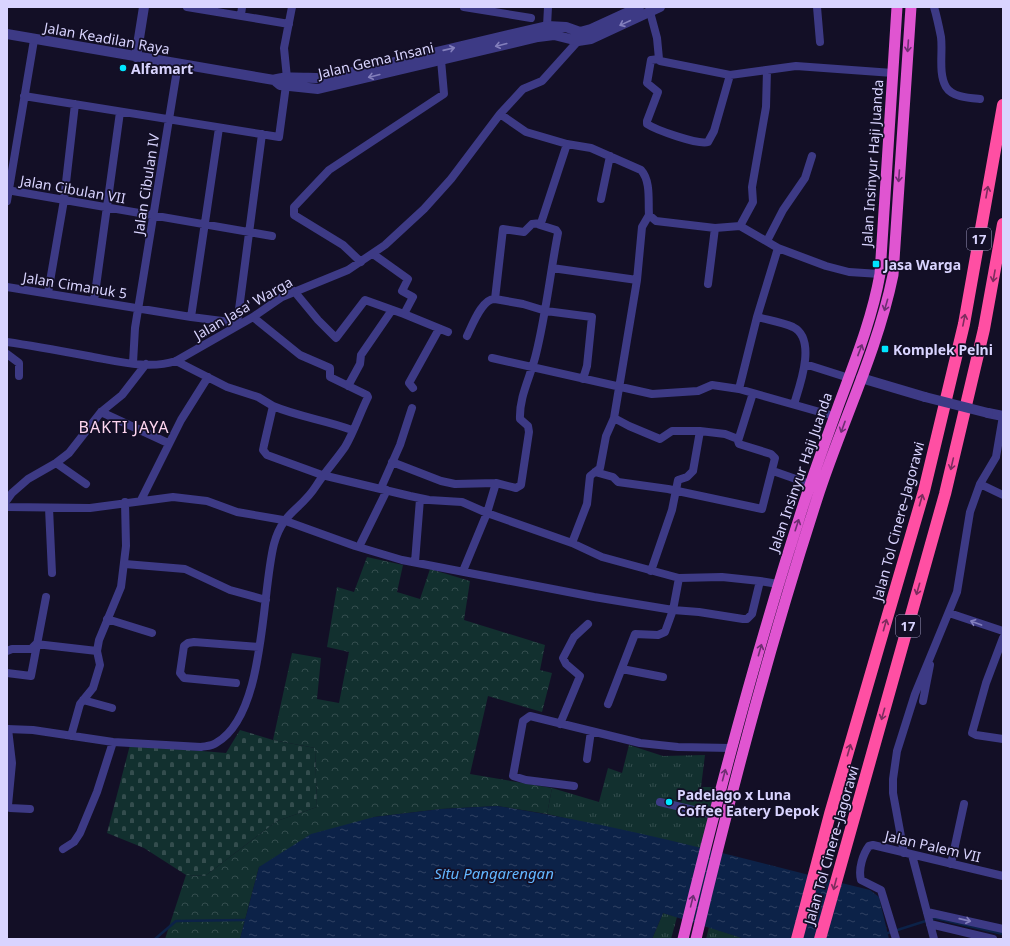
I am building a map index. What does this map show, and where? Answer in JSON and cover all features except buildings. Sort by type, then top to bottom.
[{"type":"highway","name":"Jalan Insinyur Haji Juanda","points":[[683,939],[731,748],[778,584],[810,484],[867,330],[880,274],[898,7]]},
{"type":"highway","name":"Jalan Insinyur Haji Juanda","points":[[696,939],[718,845],[744,745],[802,545],[818,495],[878,334],[893,275],[911,7]]},
{"type":"highway","name":"Jalan Tol Cinere–Jagorawi","points":[[797,939],[822,842],[924,491],[964,324],[1003,105]]},
{"type":"highway","name":"Jalan Tol Cinere–Jagorawi","points":[[820,939],[945,494],[984,329],[1003,224]]},
{"type":"street","points":[[136,57],[144,7]]},
{"type":"street","points":[[192,7],[242,11],[289,24]]},
{"type":"street","points":[[24,96],[279,137],[286,82],[284,48],[292,7]]},
{"type":"street","points":[[464,7],[531,18]]},
{"type":"street","points":[[547,31],[548,7]]},
{"type":"street","points":[[605,28],[639,7]]},
{"type":"street","points":[[579,36],[650,12],[660,7]]},
{"type":"street","points":[[817,7],[820,42]]},
{"type":"street","points":[[934,7],[941,38],[943,75],[946,87],[953,93],[964,97],[980,99]]},
{"type":"street","points":[[650,12],[657,38],[659,60]]},
{"type":"street","name":"Jalan Gema Insani","points":[[286,82],[327,78],[566,27],[579,36]]},
{"type":"street","name":"Jalan Gema Insani","points":[[274,80],[281,77],[286,82],[318,89],[441,60],[547,31]]},
{"type":"street","name":"Jalan Keadilan Raya","points":[[7,34],[34,40],[274,80]]},
{"type":"street","name":"Jalan Jasa' Warga","points":[[7,342],[157,366],[176,361],[253,317],[282,296],[324,281],[361,262],[398,234],[442,189],[500,114],[523,89],[542,80],[554,69],[579,36]]},
{"type":"street","points":[[7,202],[34,40]]},
{"type":"street","points":[[361,262],[343,245],[294,215],[292,212],[294,207],[329,170],[444,94],[441,60]]},
{"type":"street","points":[[730,75],[711,139],[704,143],[647,124],[646,121],[658,92],[647,83],[651,60],[659,60],[730,75],[812,66],[893,73]]},
{"type":"street","name":"Jalan Cibulan IV","points":[[133,363],[135,328],[178,64]]},
{"type":"street","points":[[740,226],[754,199],[752,187],[766,107],[767,70]]},
{"type":"street","points":[[48,293],[64,200],[75,104]]},
{"type":"street","points":[[94,301],[120,112]]},
{"type":"street","points":[[500,114],[526,132],[567,144],[590,148],[636,168],[645,175],[649,215],[642,227],[637,280],[614,418],[606,436],[600,468],[590,476],[587,504],[572,544]]},
{"type":"street","points":[[192,317],[219,128]]},
{"type":"street","name":"Jalan Cimanuk 5","points":[[7,287],[230,322],[238,317],[259,173],[262,134]]},
{"type":"street","points":[[392,462],[441,481],[454,484],[496,483],[516,488],[521,485],[529,432],[528,426],[520,419],[522,395],[533,367],[546,312],[558,231],[540,226],[567,144]]},
{"type":"street","points":[[601,199],[610,156]]},
{"type":"street","points":[[767,241],[783,210],[804,178],[812,156]]},
{"type":"street","name":"Jalan Cibulan VII","points":[[8,191],[272,236]]},
{"type":"street","points":[[649,215],[656,221],[715,228],[740,226],[778,248],[838,269],[861,274],[880,274]]},
{"type":"street","points":[[495,299],[503,229],[524,232],[532,224],[541,223]]},
{"type":"street","points":[[708,284],[715,228]]},
{"type":"street","points":[[739,389],[757,317],[778,248]]},
{"type":"street","points":[[373,254],[408,278],[402,291],[413,297],[404,314]]},
{"type":"street","points":[[552,268],[637,280]]},
{"type":"street","points":[[294,291],[318,320],[336,338],[365,300],[448,332]]},
{"type":"street","points":[[467,336],[484,304],[488,300],[495,299],[523,304],[546,312],[592,317],[587,366],[583,379]]},
{"type":"street","points":[[348,386],[360,364],[361,355],[392,310]]},
{"type":"street","points":[[30,809],[10,808],[8,805],[12,763],[8,729],[33,730],[113,742],[201,747],[214,744],[222,739],[239,717],[251,686],[259,647],[274,544],[283,520],[307,498],[322,475],[345,447],[368,397],[367,395],[330,377],[330,368],[300,355],[253,317]]},
{"type":"street","points":[[757,317],[793,327],[800,333],[804,343],[805,364],[794,404]]},
{"type":"street","points":[[412,388],[409,383],[439,328]]},
{"type":"street","points":[[7,354],[20,362],[19,376]]},
{"type":"street","points":[[492,358],[619,388],[652,394],[698,391],[715,385],[739,389],[834,416]]},
{"type":"street","points":[[176,361],[227,387],[258,397],[289,413],[309,416],[352,430]]},
{"type":"street","points":[[7,500],[12,493],[28,479],[56,463],[69,453],[101,412],[122,395],[146,364]]},
{"type":"street","points":[[805,364],[849,378]]},
{"type":"street","points":[[141,500],[168,443],[178,430],[191,401],[195,399],[208,377]]},
{"type":"street","points":[[861,378],[925,397],[1003,416],[996,457],[980,484],[970,512],[957,592],[949,613],[933,646],[906,722],[894,766],[894,804],[904,853]]},
{"type":"street","points":[[595,472],[613,477],[618,482],[676,491],[761,510],[764,507],[773,470],[774,456],[739,444],[738,439],[753,393]]},
{"type":"street","points":[[273,406],[264,445],[264,452],[267,455],[322,475],[420,499],[462,502],[602,557],[679,578],[722,577],[778,584]]},
{"type":"street","points":[[359,547],[384,489],[392,462],[412,408]]},
{"type":"street","points":[[101,412],[168,443]]},
{"type":"street","points":[[614,418],[660,439],[672,431],[700,431],[725,434],[738,439]]},
{"type":"street","points":[[651,571],[672,510],[678,480],[687,477],[693,471],[700,431]]},
{"type":"street","points":[[56,463],[86,484]]},
{"type":"street","points":[[773,470],[810,484]]},
{"type":"street","points":[[463,571],[487,513],[496,483]]},
{"type":"street","points":[[980,484],[1003,495]]},
{"type":"street","points":[[7,507],[90,508],[125,502],[173,497],[207,501],[237,512],[283,520],[359,547],[415,562],[673,610],[747,619],[752,614],[760,581]]},
{"type":"street","points":[[415,562],[420,499]]},
{"type":"street","points":[[72,736],[76,715],[83,700],[90,694],[99,670],[100,660],[97,651],[98,640],[121,587],[126,546],[125,502]]},
{"type":"street","points":[[49,508],[52,573]]},
{"type":"street","points":[[125,564],[185,569],[230,590],[266,600]]},
{"type":"street","points":[[608,704],[635,634],[663,634],[673,610],[679,578]]},
{"type":"street","points":[[7,673],[31,676],[46,597]]},
{"type":"street","points":[[949,613],[1003,630]]},
{"type":"street","points":[[107,619],[152,633]]},
{"type":"street","points":[[560,724],[580,676],[566,664],[563,658],[566,649],[574,637],[588,624]]},
{"type":"street","points":[[1003,638],[986,683],[972,733],[976,736],[1003,739]]},
{"type":"street","points":[[236,683],[184,678],[180,673],[184,646],[188,643],[194,642],[259,647]]},
{"type":"street","points":[[7,651],[12,649],[31,648],[36,644],[97,651]]},
{"type":"street","points":[[922,701],[933,646]]},
{"type":"street","points":[[622,669],[663,677]]},
{"type":"street","points":[[83,700],[112,708]]},
{"type":"street","points":[[574,786],[526,780],[513,776],[523,721],[526,717],[530,716],[656,745],[731,748]]},
{"type":"street","points":[[587,759],[591,731]]},
{"type":"street","points":[[63,849],[74,842],[80,833],[113,742]]},
{"type":"street","points":[[660,802],[714,815]]},
{"type":"street","points":[[951,864],[964,804]]},
{"type":"street","name":"Jalan Palem VII","points":[[896,936],[882,892],[879,888],[860,880],[860,871],[867,848],[872,845],[1003,876]]},
{"type":"street","points":[[912,855],[934,939]]},
{"type":"street","points":[[928,919],[1003,929]]},
{"type":"street","points":[[928,919],[993,939]]},
{"type":"green space","points":[[367,557],[403,565],[397,592],[420,599],[430,569],[470,581],[464,620],[545,645],[540,670],[552,673],[542,712],[488,696],[470,774],[552,788],[547,814],[497,806],[441,809],[374,817],[259,867],[240,939],[165,939],[186,875],[205,876],[277,821],[317,807],[315,748],[273,740],[292,653],[321,658],[317,699],[339,703],[349,652],[327,647],[337,587],[354,592]]},
{"type":"green space","points":[[240,730],[273,740],[315,748],[317,807],[277,821],[205,876],[186,875],[144,848],[107,833],[130,745],[226,753]]},
{"type":"green space","points":[[629,745],[663,756],[705,755],[701,787],[719,787],[700,849],[547,814],[552,788],[599,802],[608,768],[622,773]]},
{"type":"green space","points":[[663,913],[677,917],[671,939],[652,939]]},
{"type":"green space","points":[[709,927],[745,939],[706,939]]},
{"type":"water","name":"Situ Pangarengan","points":[[497,806],[638,833],[870,890],[879,897],[889,939],[745,939],[663,913],[652,939],[240,939],[259,867],[311,834],[374,817],[441,809]]},
{"type":"waterway","points":[[888,933],[935,918],[1003,934]]},
{"type":"waterway","points":[[155,939],[176,921],[245,920]]},
{"type":"place","name":"Alfamart","points":[[123,68]]},
{"type":"place","name":"Jasa Warga","points":[[876,264]]},
{"type":"place","name":"Komplek Pelni","points":[[885,349]]},
{"type":"place","name":"Padelago x Luna Coffee Eatery Depok","points":[[669,802]]},
{"type":"district","name":"BAKTI JAYA","points":[[124,427]]}]
